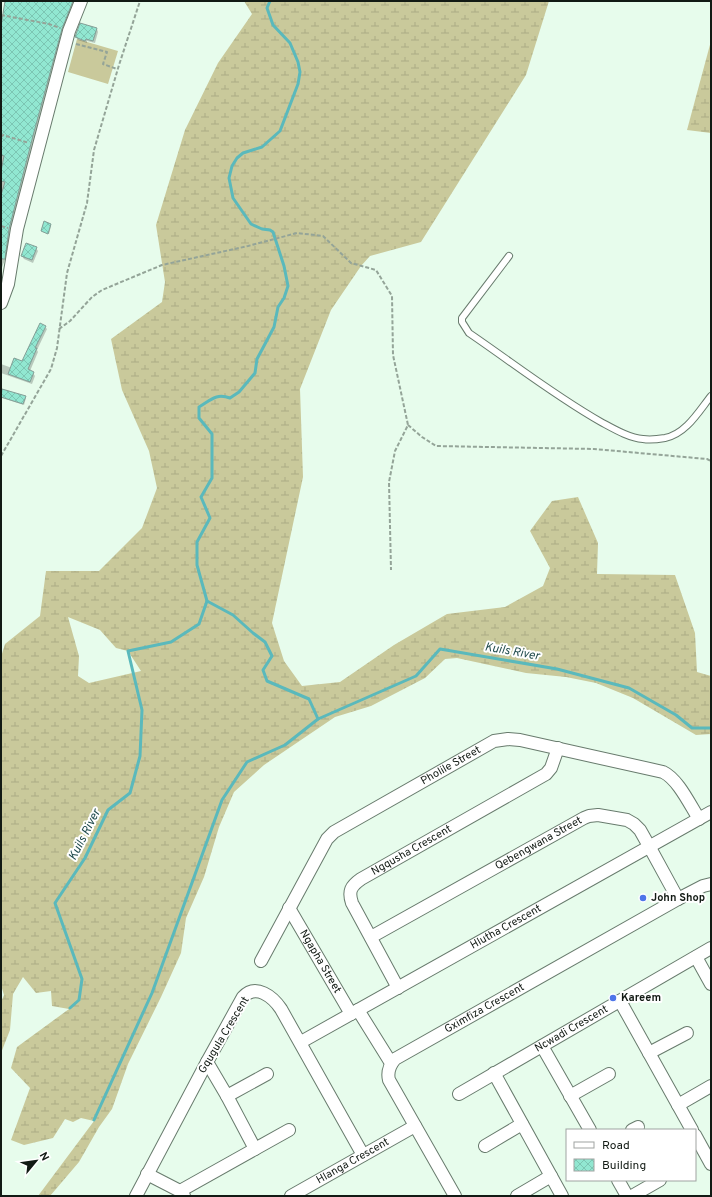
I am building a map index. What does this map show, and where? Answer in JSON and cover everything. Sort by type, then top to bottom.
[{"type":"street","points":[[1,304],[8,284],[17,229],[68,36],[81,1]]},
{"type":"street","name":"Pholile Street","points":[[261,961],[327,839],[337,829],[494,740],[508,739],[558,748],[658,770],[668,774],[674,780],[699,819]]},
{"type":"street","name":"Ngqusha Crescent","points":[[398,988],[350,896],[350,889],[355,883],[546,774],[551,768],[558,748]]},
{"type":"street","name":"Hlutha Crescent","points":[[301,1042],[711,812]]},
{"type":"street","name":"Qebengwana Street","points":[[371,937],[589,816],[598,815],[630,822],[640,830],[678,899]]},
{"type":"street","name":"Gximfiza Crescent","points":[[391,1063],[394,1059],[678,899],[703,886],[711,884]]},
{"type":"street","name":"Ngapha Street","points":[[289,908],[355,1012],[391,1063]]},
{"type":"street","name":"Ncwadi Crescent","points":[[459,1094],[711,948]]},
{"type":"street","points":[[696,957],[711,984]]},
{"type":"street","name":"Gqugula Crescent","points":[[136,1196],[207,1062],[243,998],[250,992],[263,992],[273,999],[281,1009],[301,1042],[363,1155]]},
{"type":"street","points":[[620,1001],[691,1129]]},
{"type":"street","points":[[649,1053],[687,1033]]},
{"type":"street","points":[[542,1046],[589,1129]]},
{"type":"street","points":[[207,1062],[255,1149]]},
{"type":"street","points":[[391,1063],[388,1073],[389,1080],[454,1196]]},
{"type":"street","points":[[494,1073],[562,1196]]},
{"type":"street","points":[[227,1096],[267,1074]]},
{"type":"street","points":[[570,1096],[609,1074]]},
{"type":"street","points":[[678,1105],[711,1086]]},
{"type":"street","points":[[485,1146],[522,1124]]},
{"type":"street","name":"Hlanga Crescent","points":[[291,1196],[415,1126]]},
{"type":"street","points":[[147,1174],[182,1194],[289,1130]]},
{"type":"street","points":[[696,1137],[709,1157]]},
{"type":"street","points":[[517,1196],[551,1176]]},
{"type":"street","points":[[619,1181],[627,1196]]},
{"type":"street","points":[[632,1196],[658,1181]]},
{"type":"lane","points":[[509,256],[462,318],[462,322],[469,333],[555,393],[577,408],[612,428],[644,440],[666,438],[679,432],[688,425],[711,396]]},
{"type":"path","points":[[1,456],[50,369],[57,348],[58,329],[67,273],[87,203],[94,150],[140,1]]},
{"type":"path","points":[[1,15],[49,24],[68,36],[107,52],[103,64],[118,69]]},
{"type":"path","points":[[1,137],[3,135],[39,146]]},
{"type":"path","points":[[58,329],[70,321],[92,296],[102,290],[162,265],[297,233],[323,236],[351,263],[376,270],[392,296],[393,355],[408,425],[436,446],[594,449],[707,459],[711,461]]},
{"type":"path","points":[[391,570],[389,482],[395,451],[408,425]]},
{"type":"green space","points":[[244,1],[549,1],[526,75],[421,242],[370,256],[361,266],[331,310],[300,389],[303,477],[272,623],[284,661],[302,686],[340,682],[394,645],[447,614],[505,607],[543,586],[550,568],[530,531],[552,501],[578,497],[598,543],[597,574],[675,575],[695,633],[697,672],[711,676],[711,734],[696,735],[633,698],[596,683],[566,677],[526,673],[457,658],[445,659],[425,678],[371,706],[335,717],[264,765],[234,792],[219,827],[204,877],[186,918],[181,953],[128,1064],[112,1109],[99,1127],[79,1162],[50,1196],[38,1196],[94,1121],[81,1118],[73,1122],[65,1119],[53,1138],[24,1145],[11,1140],[30,1088],[11,1068],[17,1047],[69,1009],[52,1006],[51,991],[36,993],[23,977],[13,994],[10,1030],[1,1053],[1,1002],[4,995],[1,985],[1,657],[5,644],[40,616],[46,571],[99,571],[142,528],[157,488],[149,451],[122,390],[111,339],[162,302],[165,282],[156,225],[185,130],[218,63],[252,14]],"holes":[[[68,617],[100,630],[116,648],[128,651],[141,671],[89,683],[78,676],[79,656]]]},
{"type":"green space","points":[[77,39],[118,51],[108,84],[68,72]]},
{"type":"green space","points":[[711,41],[711,133],[687,130]]},
{"type":"building","points":[[5,1],[73,1],[62,29],[34,132],[9,229],[5,259],[1,259],[1,195],[5,182],[1,181],[4,156],[1,155],[1,26]]},
{"type":"building","points":[[80,23],[97,28],[93,41],[86,39],[85,41],[75,37]]},
{"type":"building","points":[[44,221],[51,224],[48,234],[41,231]]},
{"type":"building","points":[[26,243],[37,247],[32,260],[21,256]]},
{"type":"building","points":[[40,323],[46,326],[35,348],[37,348],[28,369],[34,372],[30,382],[8,374],[14,358],[22,361]]},
{"type":"building","points":[[2,389],[26,396],[23,404],[1,397]]},
{"type":"waterway","name":"Kuils River","points":[[70,1008],[79,1000],[82,979],[55,903],[85,858],[108,810],[130,793],[140,756],[142,710],[128,651],[171,642],[199,624],[207,601],[197,565],[197,542],[210,518],[201,497],[212,478],[212,434],[199,418],[199,407],[217,397],[221,396],[230,398],[239,392],[255,373],[257,359],[274,327],[278,307],[284,298],[288,286],[284,266],[273,232],[251,224],[233,198],[229,178],[232,166],[237,158],[243,153],[262,147],[280,131],[298,84],[300,72],[298,62],[290,43],[273,25],[267,8],[270,1]]},
{"type":"waterway","name":"Kuils River","points":[[207,601],[233,615],[265,642],[272,656],[263,670],[267,681],[309,699],[318,719]]},
{"type":"waterway","name":"Kuils River","points":[[94,1120],[152,993],[222,800],[247,762],[285,745],[318,719],[416,676],[440,649],[557,669],[629,688],[676,715],[692,728],[711,728]]},
{"type":"place","name":"John Shop","points":[[643,898]]},
{"type":"place","name":"Kareem","points":[[613,998]]}]
